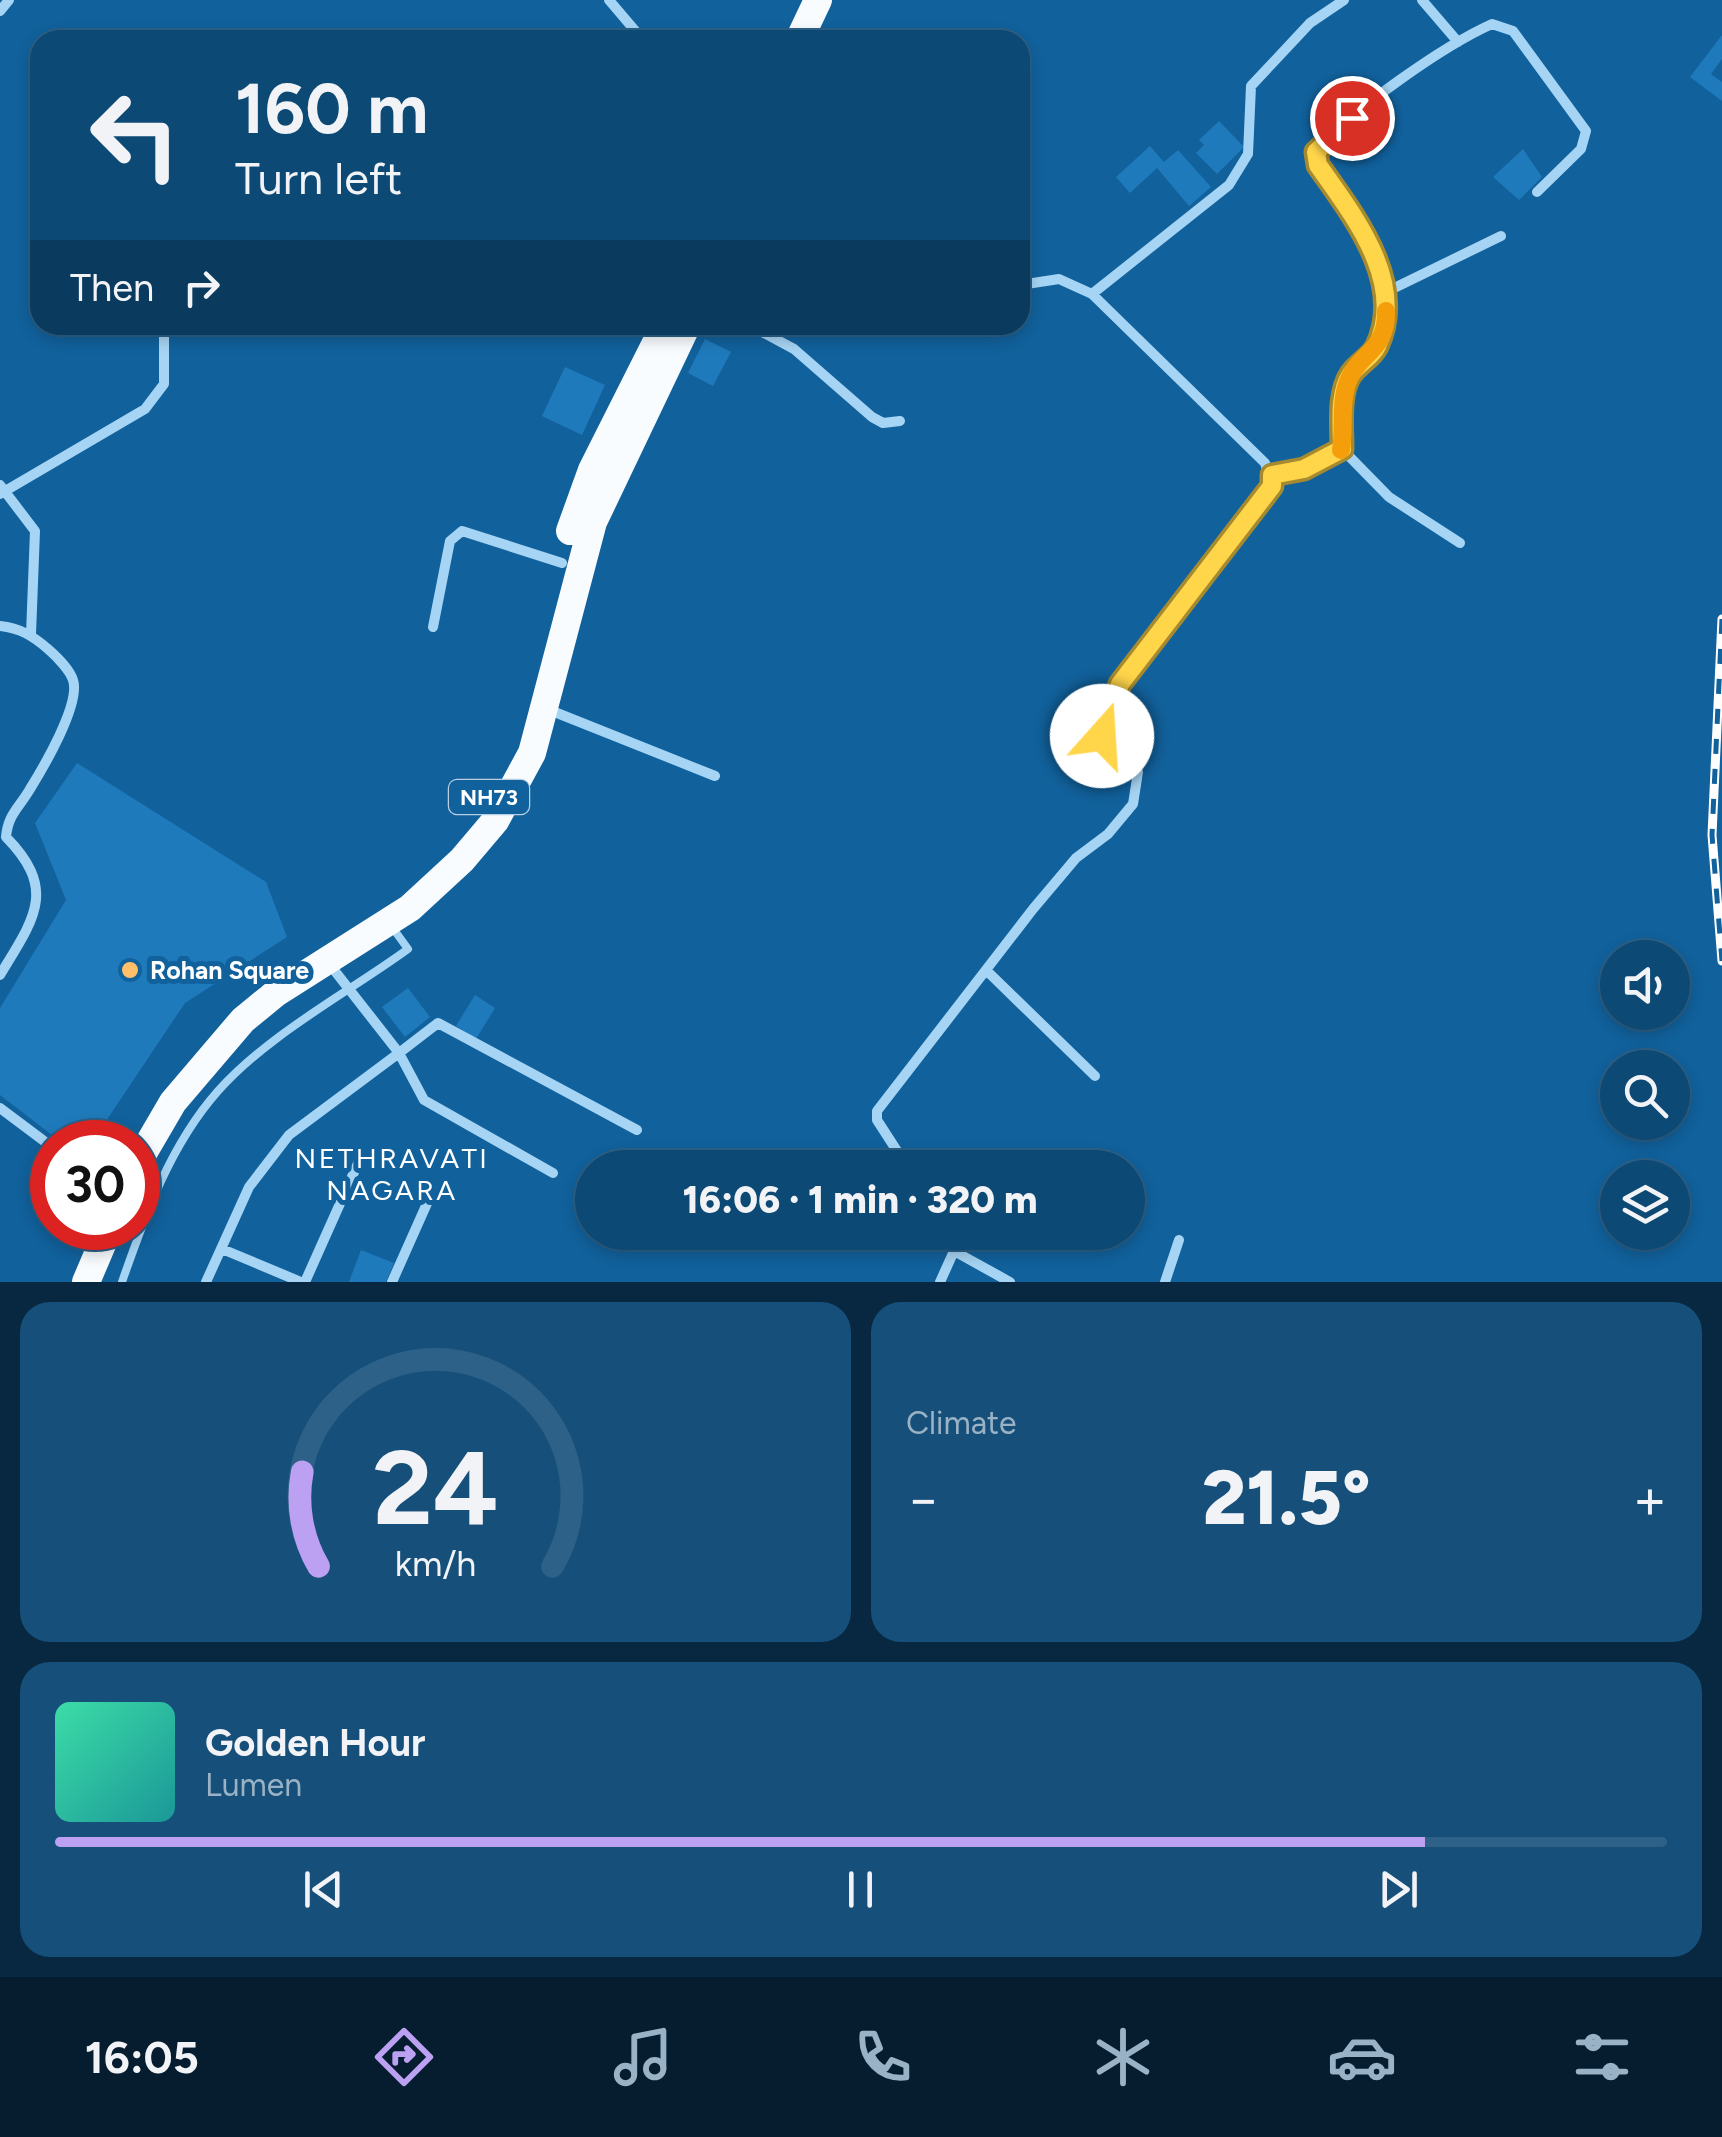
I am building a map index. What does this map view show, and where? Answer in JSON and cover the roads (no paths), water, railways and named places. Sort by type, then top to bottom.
[{"type":"highway","points":[[785,30],[798,0]]},
{"type":"highway","points":[[804,30],[818,0]]},
{"type":"highway","name":"NH73","points":[[142,1120],[159,1092],[232,1008],[266,979],[400,895],[450,848],[481,810],[516,746],[562,562],[592,470],[660,335]]},
{"type":"highway","name":"NH73","points":[[160,1121],[208,1056],[254,1011],[326,960],[390,923],[462,860],[495,820],[532,753],[593,522],[682,335]]},
{"type":"highway","points":[[68,1282],[81,1250]]},
{"type":"highway","points":[[86,1282],[100,1250]]},
{"type":"street","points":[[0,11],[9,0]]},
{"type":"street","points":[[609,0],[634,30]]},
{"type":"street","points":[[1092,294],[1228,185],[1248,154],[1251,86],[1310,23],[1344,0]]},
{"type":"street","points":[[1422,0],[1458,42]]},
{"type":"street","points":[[1460,544],[1389,497],[1342,449],[1343,399],[1350,375],[1376,350],[1386,319],[1386,292],[1382,271],[1318,165],[1316,152],[1328,136],[1458,42],[1492,24],[1512,31],[1586,131],[1581,149],[1537,192]]},
{"type":"street","points":[[1386,292],[1501,236]]},
{"type":"street","points":[[896,1150],[877,1120],[877,1111],[1076,858],[1108,834],[1133,804],[1138,772],[1111,751],[1102,736],[1120,684],[1272,486],[1272,475],[1226,422],[1092,294],[1059,278],[1030,283]]},
{"type":"street","points":[[31,634],[36,531],[2,490],[144,409],[164,384],[164,335]]},
{"type":"street","points":[[766,335],[794,350],[828,382],[884,424],[900,421]]},
{"type":"street","points":[[1272,475],[1304,469],[1342,449]]},
{"type":"street","points":[[433,627],[450,541],[462,532],[562,562]]},
{"type":"street","points":[[0,626],[31,634],[56,656],[74,680],[73,699],[29,792],[8,818],[3,836],[35,870],[39,896],[28,930],[0,975]]},
{"type":"street","points":[[546,708],[716,776]]},
{"type":"street","points":[[326,960],[399,1053],[424,1100],[553,1173]]},
{"type":"street","points":[[988,972],[1094,1076]]},
{"type":"street","points":[[206,1282],[248,1187],[289,1135],[438,1023],[637,1130]]},
{"type":"street","points":[[0,1108],[30,1130]]},
{"type":"street","points":[[222,1250],[303,1282],[359,1161]]},
{"type":"street","points":[[392,1282],[433,1190]]},
{"type":"street","points":[[1165,1282],[1179,1240]]},
{"type":"street","points":[[940,1282],[954,1251],[1010,1282]]},
{"type":"lane","points":[[122,1282],[144,1221],[180,1144],[218,1091],[270,1046],[408,949],[390,923]]},
{"type":"railway","points":[[1722,619],[1712,835],[1722,961]]},
{"type":"place","name":"Rohan Square","points":[[130,970]]},
{"type":"district","name":"NETHRAVATI NAGARA","points":[[392,1174]]}]
